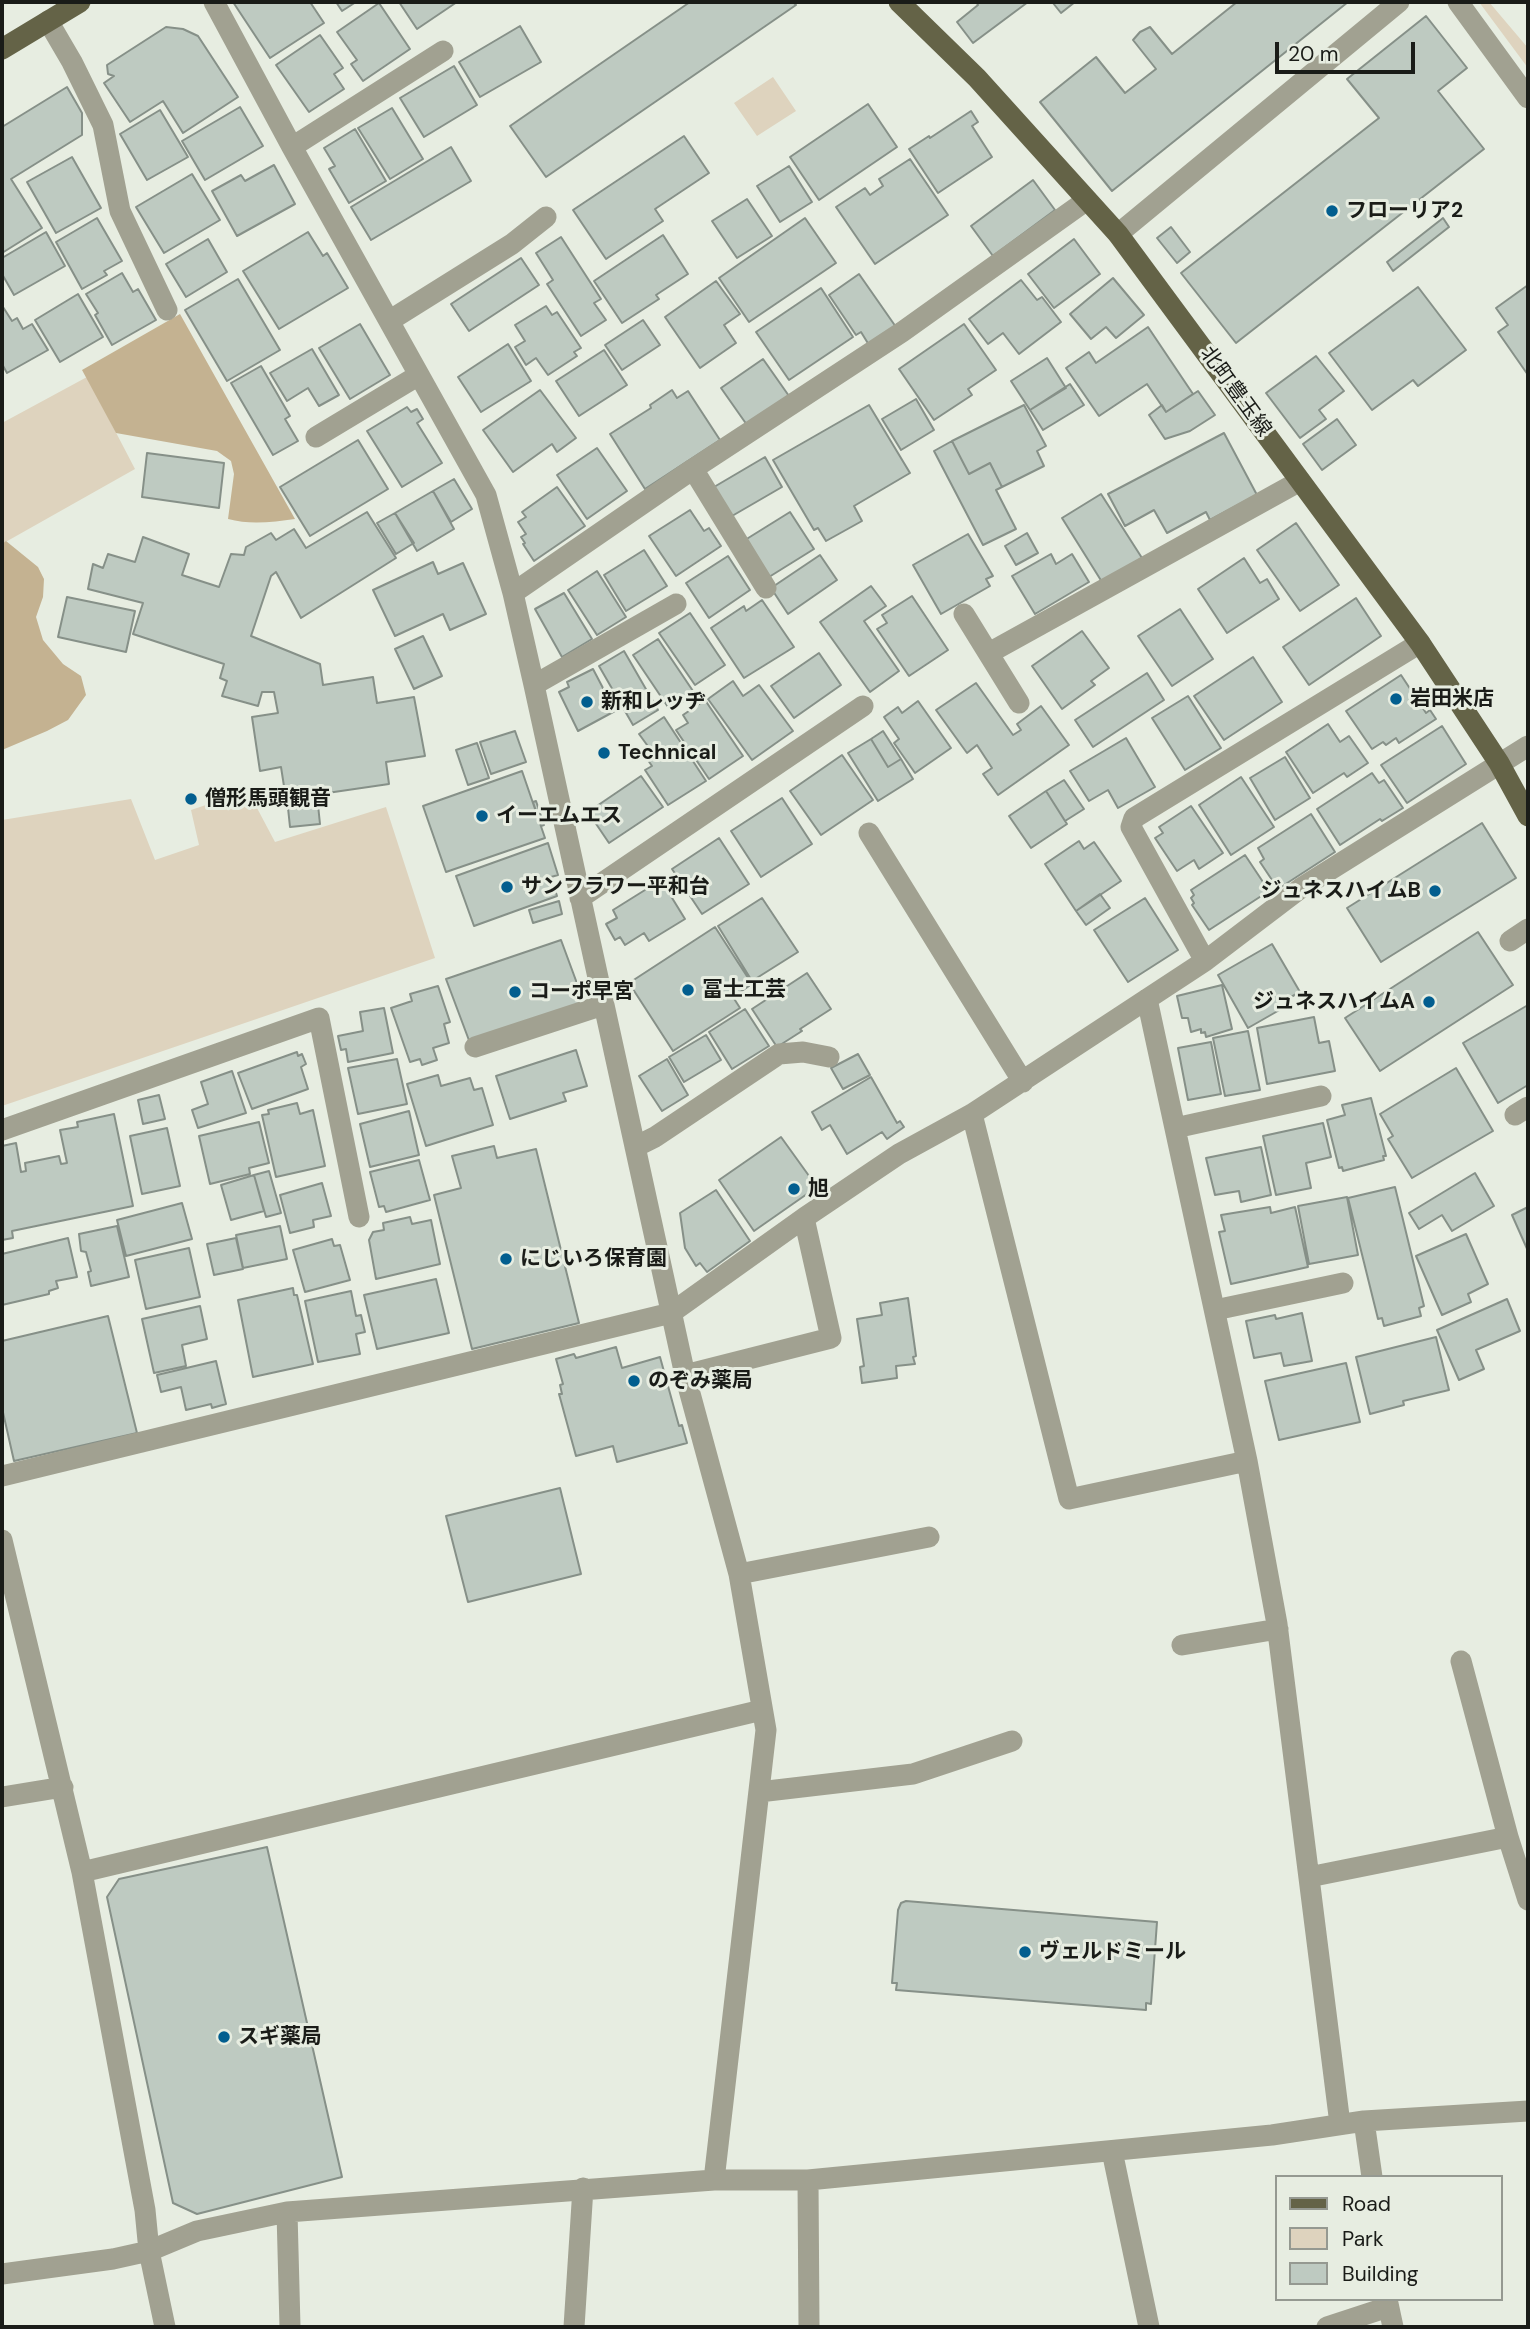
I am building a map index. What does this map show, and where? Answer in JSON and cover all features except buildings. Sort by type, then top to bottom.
[{"type":"main road","points":[[2,49],[80,2]]},
{"type":"main road","name":"北町豊玉線","points":[[899,2],[977,78],[1118,234],[1420,643],[1499,763],[1528,816]]},
{"type":"street","points":[[214,2],[486,495],[513,593],[534,685],[685,1375],[739,1574],[766,1730],[714,2180]]},
{"type":"street","points":[[1118,234],[1399,2]]},
{"type":"street","points":[[1458,2],[1528,98]]},
{"type":"street","points":[[48,21],[103,125],[120,211],[167,310]]},
{"type":"street","points":[[292,147],[443,51]]},
{"type":"street","points":[[513,593],[693,469],[902,332],[1087,200]]},
{"type":"street","points":[[389,321],[512,244],[546,217]]},
{"type":"street","points":[[316,438],[419,375]]},
{"type":"street","points":[[693,469],[766,588]]},
{"type":"street","points":[[989,653],[1300,481]]},
{"type":"street","points":[[534,685],[676,604]]},
{"type":"street","points":[[964,614],[1020,703]]},
{"type":"street","points":[[1205,961],[1131,827],[1134,818],[1420,643]]},
{"type":"street","points":[[580,898],[863,706]]},
{"type":"street","points":[[2,1476],[671,1313],[899,1154],[1023,1082],[1205,961],[1301,888],[1528,746]]},
{"type":"street","points":[[869,833],[1023,1082]]},
{"type":"street","points":[[1510,941],[1528,929]]},
{"type":"street","points":[[1147,999],[1247,1461],[1278,1629],[1340,2124]]},
{"type":"street","points":[[475,1046],[603,1005]]},
{"type":"street","points":[[2,1130],[319,1018],[359,1217]]},
{"type":"street","points":[[635,1147],[655,1137],[779,1054],[803,1052],[829,1057]]},
{"type":"street","points":[[1175,1128],[1321,1096]]},
{"type":"street","points":[[972,1114],[1069,1499],[1247,1461]]},
{"type":"street","points":[[685,1375],[831,1338],[804,1218]]},
{"type":"street","points":[[1215,1310],[1343,1283]]},
{"type":"street","points":[[739,1574],[929,1537]]},
{"type":"street","points":[[2,1540],[82,1872],[145,2210],[149,2251],[165,2327]]},
{"type":"street","points":[[1182,1645],[1278,1629]]},
{"type":"street","points":[[1461,1661],[1528,1900]]},
{"type":"street","points":[[82,1872],[762,1710]]},
{"type":"street","points":[[760,1792],[913,1774],[1012,1741]]},
{"type":"street","points":[[2,1797],[63,1787]]},
{"type":"street","points":[[1309,1877],[1508,1836]]},
{"type":"street","points":[[2,2274],[113,2259],[149,2251],[197,2231],[286,2212],[583,2188],[714,2180],[808,2180],[1272,2135],[1364,2121],[1528,2111]]},
{"type":"street","points":[[1364,2121],[1372,2175]]},
{"type":"street","points":[[1112,2151],[1149,2327]]},
{"type":"street","points":[[808,2180],[808,2327]]},
{"type":"street","points":[[574,2327],[583,2188]]},
{"type":"street","points":[[286,2212],[290,2327]]},
{"type":"street","points":[[1327,2327],[1389,2311]]},
{"type":"green space","points":[[1479,2],[1489,2],[1528,48],[1528,68]]},
{"type":"green space","points":[[773,77],[796,111],[757,136],[734,103]]},
{"type":"green space","points":[[87,377],[135,469],[2,544],[2,423]]},
{"type":"green space","points":[[248,791],[275,842],[386,807],[435,958],[2,1106],[2,820],[131,799],[155,860],[199,845],[191,810]]},
{"type":"shaded area","points":[[180,314],[295,519],[253,522],[228,519],[234,474],[231,461],[217,451],[116,433],[82,370]]},
{"type":"shaded area","points":[[6,541],[38,567],[44,579],[43,597],[36,617],[43,640],[63,664],[81,676],[86,695],[68,720],[2,750],[2,544]]},
{"type":"place","name":"フローリア2","points":[[1332,211]]},
{"type":"place","name":"岩田米店","points":[[1396,699]]},
{"type":"place","name":"新和レッヂ","points":[[587,702]]},
{"type":"place","name":"Technical","points":[[604,753]]},
{"type":"place","name":"僧形馬頭観音","points":[[191,799]]},
{"type":"place","name":"イーエムエス","points":[[482,816]]},
{"type":"place","name":"サンフラワー平和台","points":[[507,887]]},
{"type":"place","name":"ジュネスハイムB","points":[[1435,891]]},
{"type":"place","name":"冨士工芸","points":[[688,990]]},
{"type":"place","name":"コーポ早宮","points":[[515,992]]},
{"type":"place","name":"ジュネスハイムA","points":[[1429,1002]]},
{"type":"place","name":"旭","points":[[794,1189]]},
{"type":"place","name":"にじいろ保育園","points":[[506,1259]]},
{"type":"place","name":"のぞみ薬局","points":[[634,1381]]},
{"type":"place","name":"ヴェルドミール","points":[[1025,1952]]},
{"type":"place","name":"スギ薬局","points":[[224,2037]]}]
